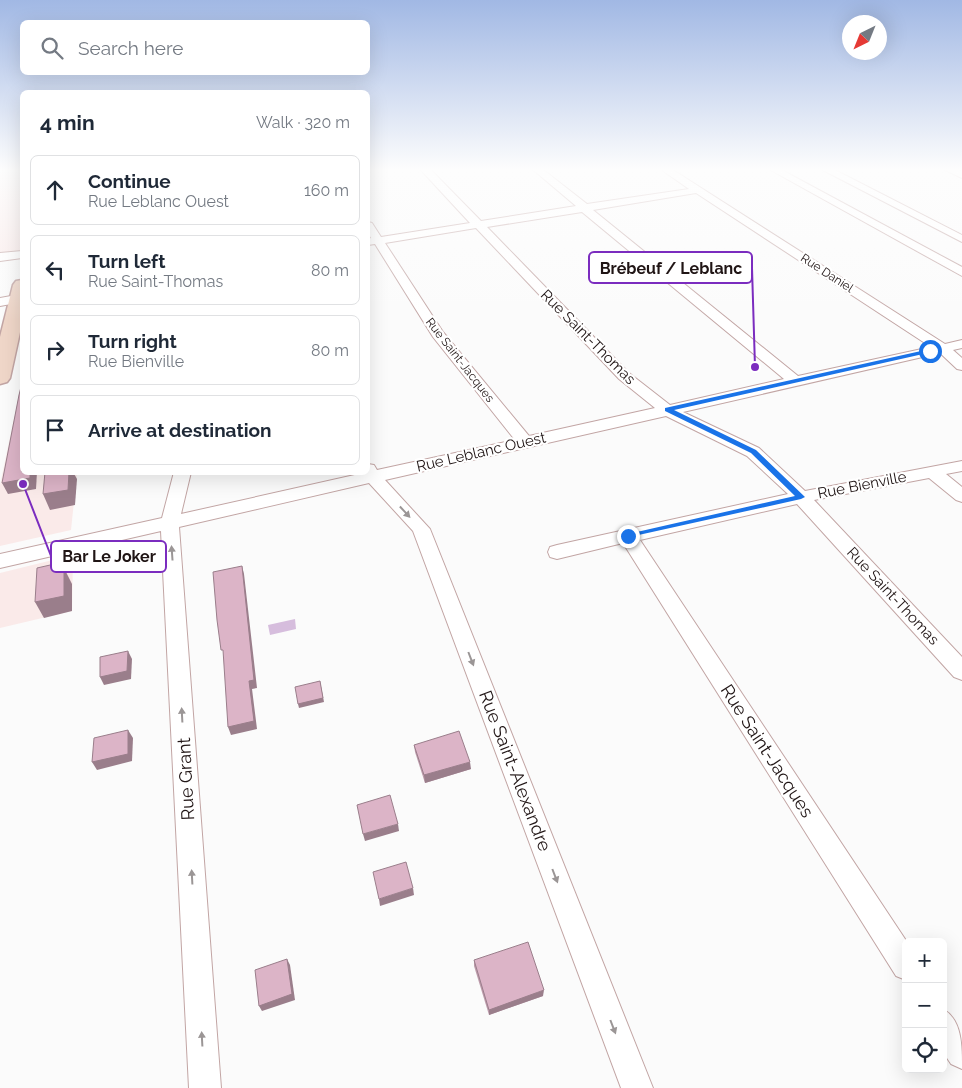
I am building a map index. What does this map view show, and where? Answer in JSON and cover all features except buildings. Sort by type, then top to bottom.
[{"type":"main road","points":[[1,368],[20,301]]},
{"type":"street","name":"Rue Saint-Thomas","points":[[473,219],[624,376],[667,410],[753,452],[801,497],[962,671]]},
{"type":"street","points":[[373,242],[523,219]]},
{"type":"street","points":[[599,219],[795,381]]},
{"type":"street","name":"Rue Daniel","points":[[743,219],[942,348],[962,366]]},
{"type":"street","points":[[865,219],[962,272]]},
{"type":"street","points":[[923,219],[962,239]]},
{"type":"street","name":"Rue Saint-Jacques","points":[[373,242],[438,334],[525,442]]},
{"type":"street","points":[[0,257],[20,255]]},
{"type":"street","points":[[0,302],[20,295]]},
{"type":"street","name":"Rue Leblanc Ouest","points":[[370,473],[525,442],[962,344]]},
{"type":"street","name":"Rue Bienville","points":[[557,552],[801,497],[962,466]]},
{"type":"street","points":[[931,471],[962,496]]},
{"type":"street","name":"Rue Saint-Alexandre","points":[[370,473],[422,529],[637,1088]]},
{"type":"street","name":"Rue Grant","points":[[182,475],[170,522],[205,1088]]},
{"type":"street","name":"Rue Leblanc Ouest","points":[[0,561],[362,475]]},
{"type":"street","name":"Rue Saint-Jacques","points":[[628,536],[902,960]]},
{"type":"street","points":[[946,1028],[962,1053]]},
{"type":"shaded area","points":[[0,219],[20,219],[20,255],[0,257]]},
{"type":"shaded area","points":[[20,390],[20,475],[77,475],[71,530],[0,546],[0,485]]},
{"type":"shaded area","points":[[73,555],[72,611],[0,628],[0,573]]},
{"type":"shaded area","points":[[295,619],[296,629],[270,635],[268,625]]},
{"type":"place","name":"Brébeuf / Leblanc","points":[[755,367]]},
{"type":"place","name":"Bar Le Joker","points":[[23,484]]},
{"type":"route","points":[[628,536],[801,497],[753,452],[667,410],[930,351]]}]
